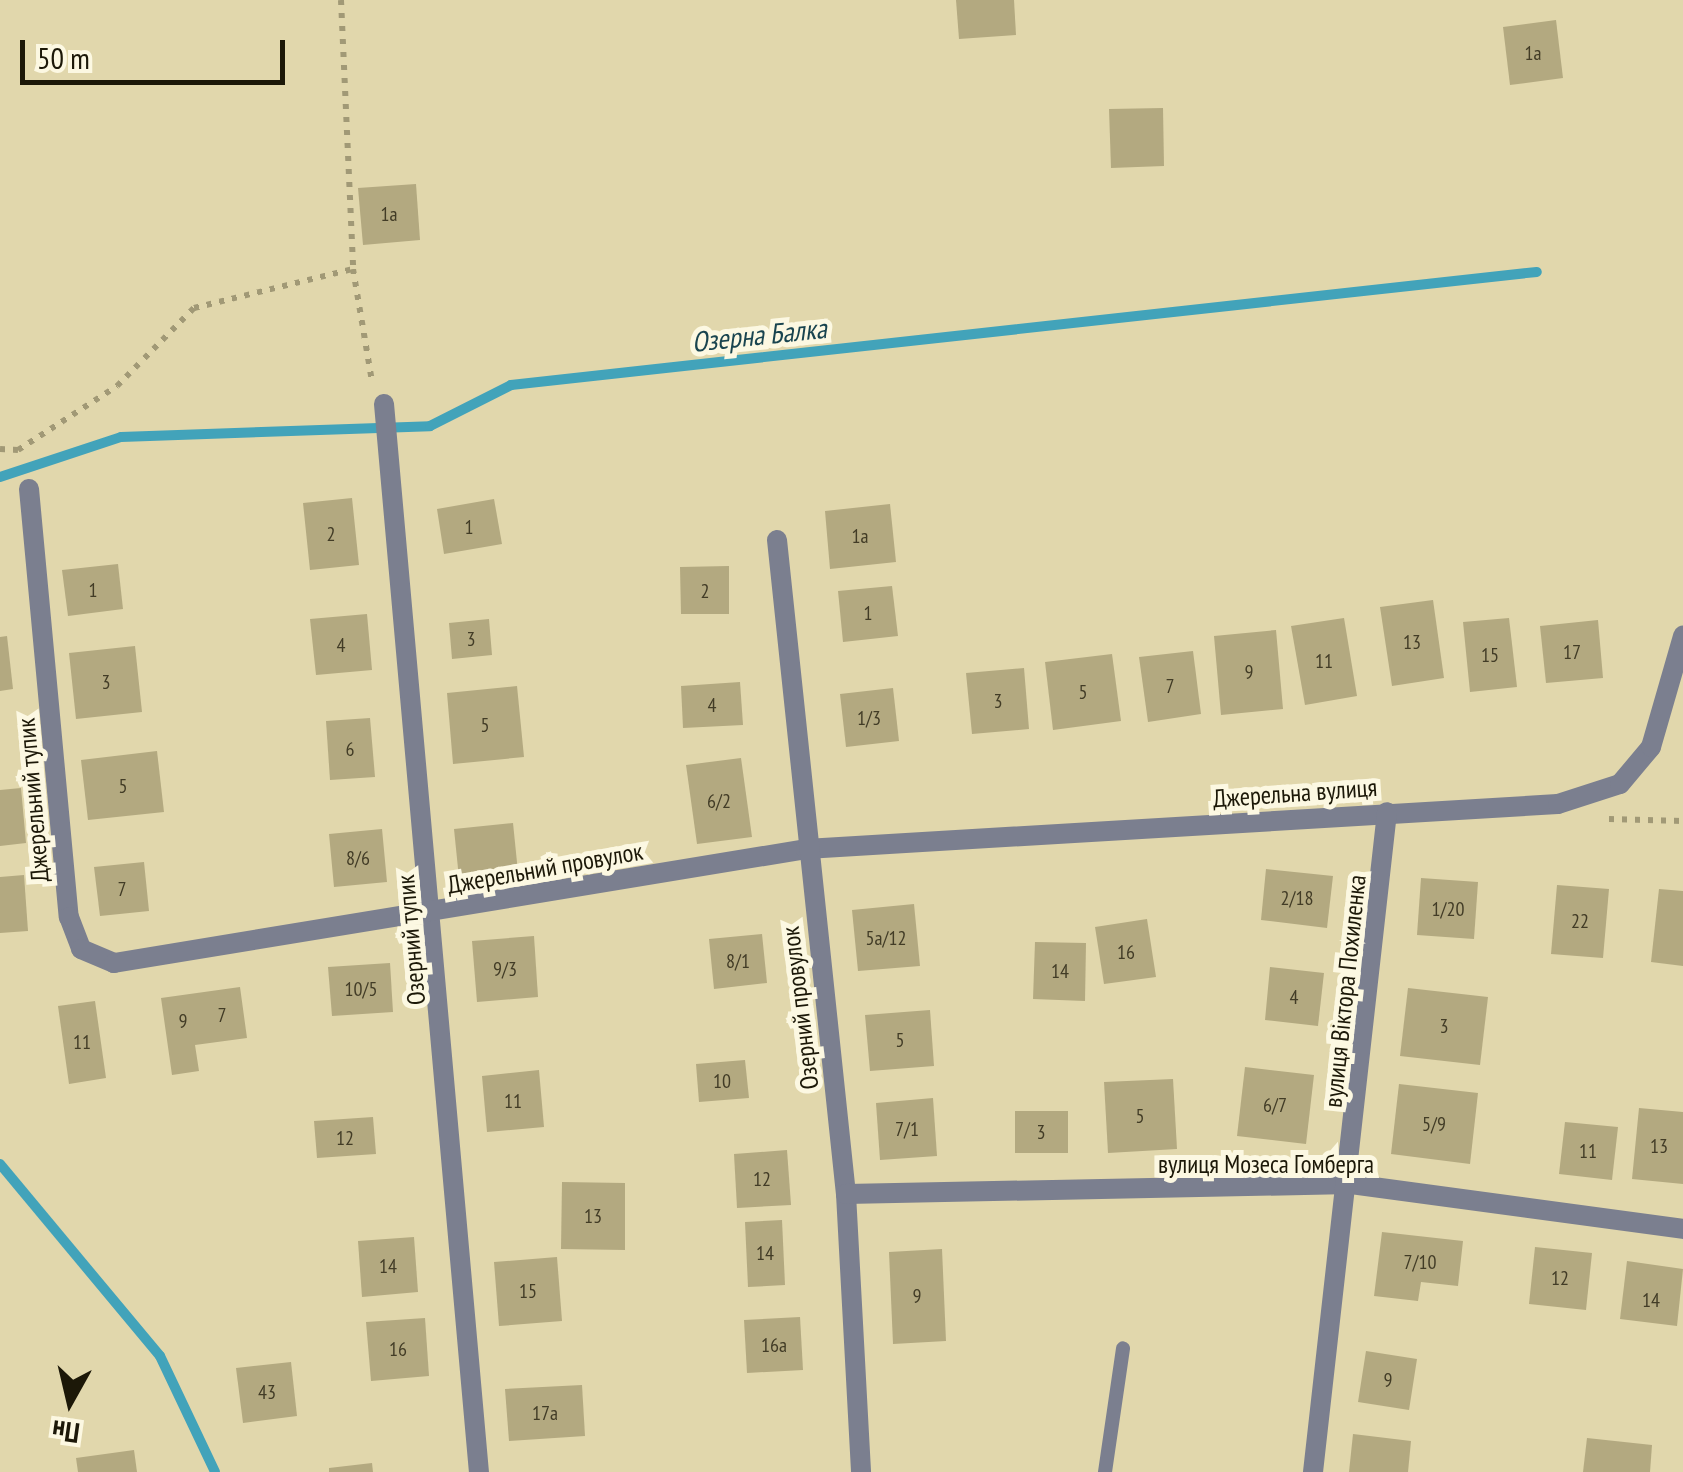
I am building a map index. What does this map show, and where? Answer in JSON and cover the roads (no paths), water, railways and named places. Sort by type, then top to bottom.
[{"type":"street","name":"Озерний тупик","points":[[384,404],[434,912],[479,1472]]},
{"type":"street","name":"Джерельний тупик","points":[[30,489],[69,918],[81,949],[114,963]]},
{"type":"street","name":"Озерний провулок","points":[[778,540],[806,849],[846,1194],[861,1472]]},
{"type":"street","name":"Джерельна вулиця","points":[[806,849],[1558,804],[1620,784],[1651,747],[1683,636]]},
{"type":"street","name":"вулиця Віктора Похиленка","points":[[1313,1472],[1351,1184],[1387,812]]},
{"type":"street","name":"Джерельний провулок","points":[[114,963],[806,849]]},
{"type":"street","name":"вулиця Мозеса Гомберга","points":[[846,1194],[1351,1184],[1683,1229]]},
{"type":"lane","points":[[1105,1472],[1123,1348]]},
{"type":"waterway","name":"Озерна Балка","points":[[0,477],[121,437],[430,426],[511,385],[1537,272]]},
{"type":"waterway","points":[[0,1164],[160,1356],[215,1472]]}]
